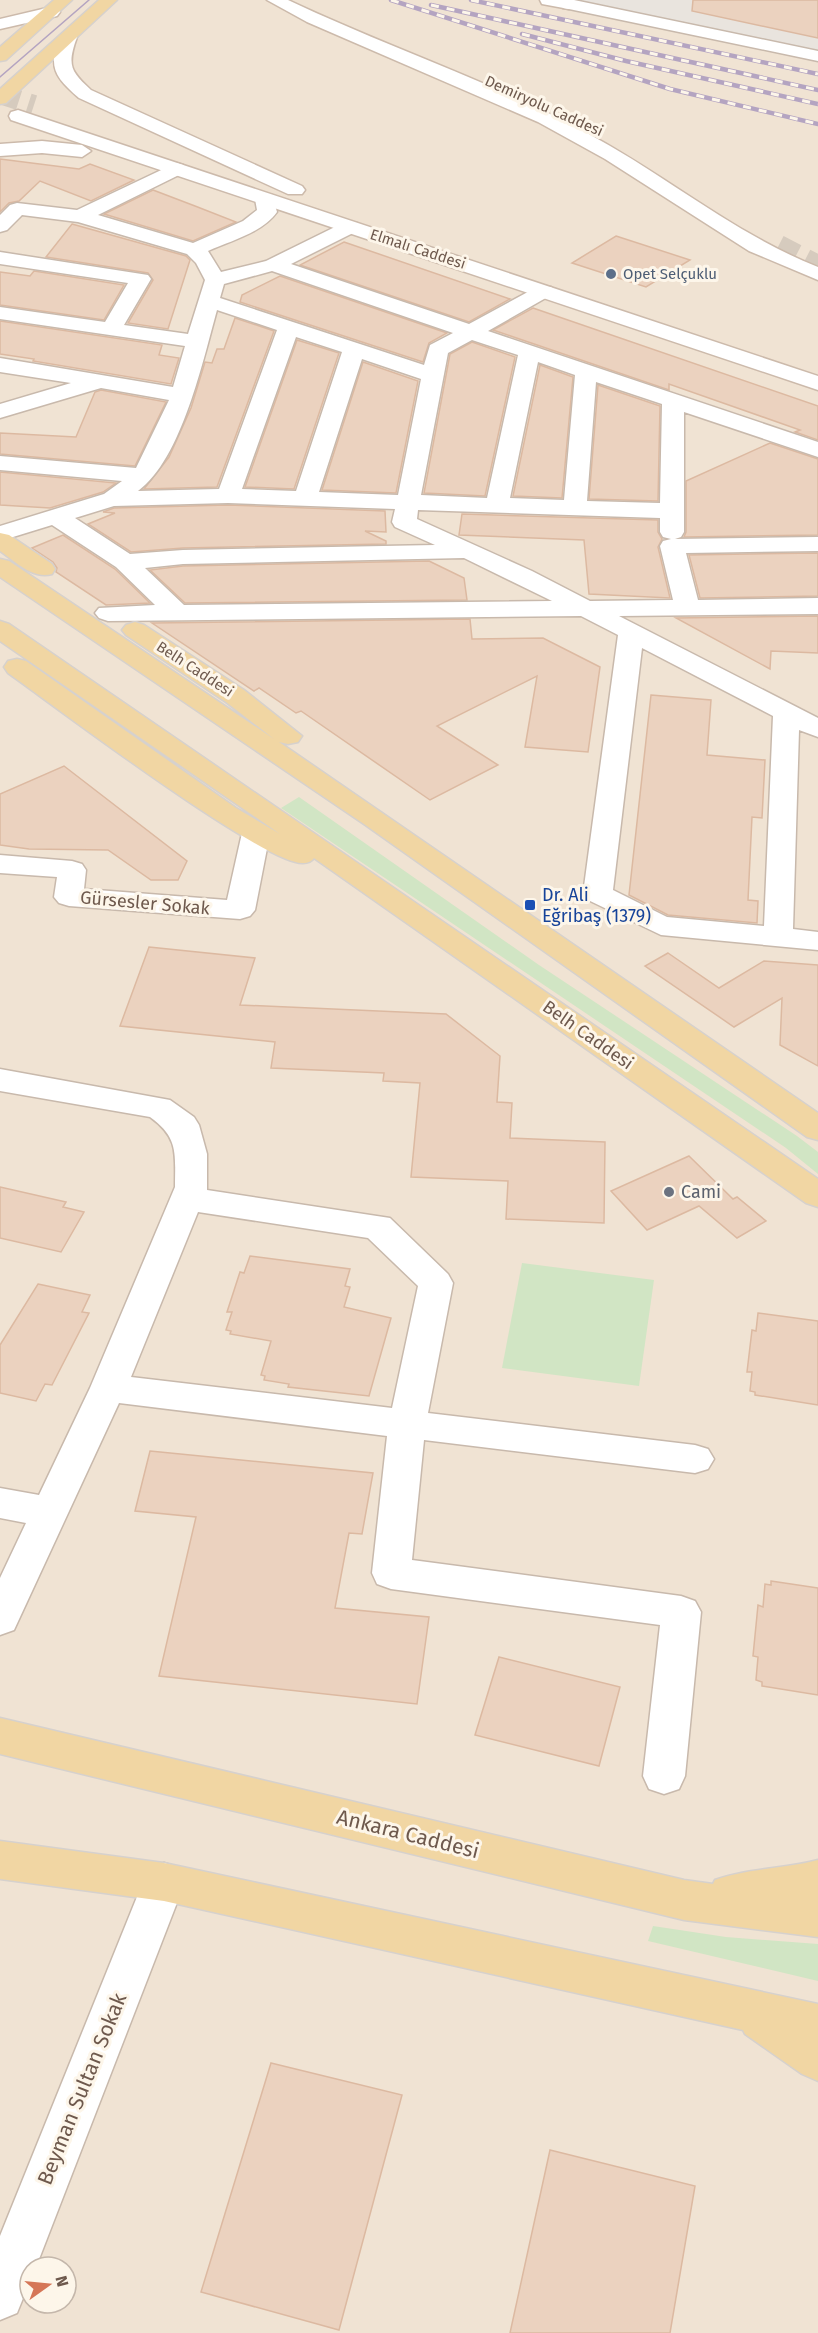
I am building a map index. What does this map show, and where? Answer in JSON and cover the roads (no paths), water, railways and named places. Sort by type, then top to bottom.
[{"type":"main road","points":[[0,99],[109,0]]},
{"type":"main road","points":[[1,54],[57,6]]},
{"type":"main road","name":"Belh Caddesi","points":[[0,540],[263,716],[325,768],[374,818]]},
{"type":"main road","name":"Belh Caddesi","points":[[0,566],[374,818],[818,1129]]},
{"type":"main road","name":"Belh Caddesi","points":[[0,628],[818,1195]]},
{"type":"main road","name":"Belh Caddesi","points":[[0,655],[256,833],[294,852],[357,874]]},
{"type":"main road","name":"Ankara Caddesi","points":[[0,1736],[684,1900],[818,1917]]},
{"type":"main road","points":[[0,1860],[165,1882],[818,2025]]},
{"type":"main road","points":[[684,1900],[794,1886],[818,1879]]},
{"type":"main road","points":[[747,2009],[818,2059]]},
{"type":"street","points":[[275,0],[334,29],[563,128],[602,149],[762,252],[818,273]]},
{"type":"street","name":"Demiryolu Caddesi","points":[[291,0],[537,99],[586,122],[779,245]]},
{"type":"street","points":[[548,0],[573,2],[818,56]]},
{"type":"street","points":[[0,24],[57,6]]},
{"type":"street","points":[[68,37],[60,58],[64,76],[85,93],[295,190]]},
{"type":"street","name":"Elmalı Caddesi","points":[[818,365],[295,190],[26,111],[176,169],[818,383]]},
{"type":"street","points":[[0,150],[42,147],[64,149],[176,169]]},
{"type":"street","points":[[80,216],[176,169]]},
{"type":"street","points":[[194,250],[250,225],[267,212],[265,199]]},
{"type":"street","points":[[2,221],[17,209],[80,216],[194,250],[205,260],[216,280],[182,395],[144,476],[112,499]]},
{"type":"street","points":[[216,280],[273,265],[350,227]]},
{"type":"street","points":[[111,329],[151,261],[170,243]]},
{"type":"street","points":[[0,258],[141,279]]},
{"type":"street","points":[[273,265],[818,450]]},
{"type":"street","points":[[544,291],[438,350],[404,522],[523,576],[818,729]]},
{"type":"street","points":[[210,302],[434,375]]},
{"type":"street","points":[[0,313],[22,347],[101,381],[182,395]]},
{"type":"street","points":[[228,496],[289,326]]},
{"type":"street","points":[[22,347],[111,329],[199,342]]},
{"type":"street","points":[[305,499],[354,349]]},
{"type":"street","points":[[497,506],[529,353]]},
{"type":"street","points":[[575,508],[586,373]]},
{"type":"street","points":[[0,411],[101,381]]},
{"type":"street","points":[[673,402],[672,546],[688,609]]},
{"type":"street","points":[[0,463],[144,476]]},
{"type":"street","points":[[0,534],[112,499],[228,496],[672,511]]},
{"type":"street","points":[[56,517],[125,562],[178,613]]},
{"type":"street","points":[[672,546],[818,544]]},
{"type":"street","points":[[125,562],[183,557],[468,552]]},
{"type":"street","points":[[108,613],[818,606]]},
{"type":"street","points":[[631,632],[598,894],[661,926],[818,940]]},
{"type":"street","points":[[778,937],[786,713]]},
{"type":"street","name":"Gürsesler Sokak","points":[[0,864],[72,870],[69,897],[240,910],[256,833]]},
{"type":"street","points":[[0,1080],[159,1108],[183,1125],[191,1154],[192,1187],[108,1388],[0,1619]]},
{"type":"street","points":[[187,1199],[378,1227],[436,1282],[407,1424],[391,1573],[681,1612],[664,1776]]},
{"type":"street","points":[[108,1388],[695,1459]]},
{"type":"street","points":[[0,1503],[50,1512]]},
{"type":"street","name":"Beyman Sultan Sokak","points":[[0,2296],[165,1882]]},
{"type":"tunnel","points":[[0,94],[34,105]]},
{"type":"tunnel","points":[[779,245],[818,265]]},
{"type":"tram line","points":[[0,77],[89,0]]},
{"type":"railway","points":[[391,0],[670,89],[818,124]]},
{"type":"railway","points":[[471,0],[818,74]]},
{"type":"railway","points":[[431,5],[818,90]]},
{"type":"railway","points":[[522,34],[626,61],[818,104]]},
{"type":"place","name":"Opet Selçuklu","points":[[611,274]]},
{"type":"place","name":"Dr. Ali Eğribaş (1379)","points":[[530,905]]},
{"type":"place","name":"Cami","points":[[669,1192]]}]
